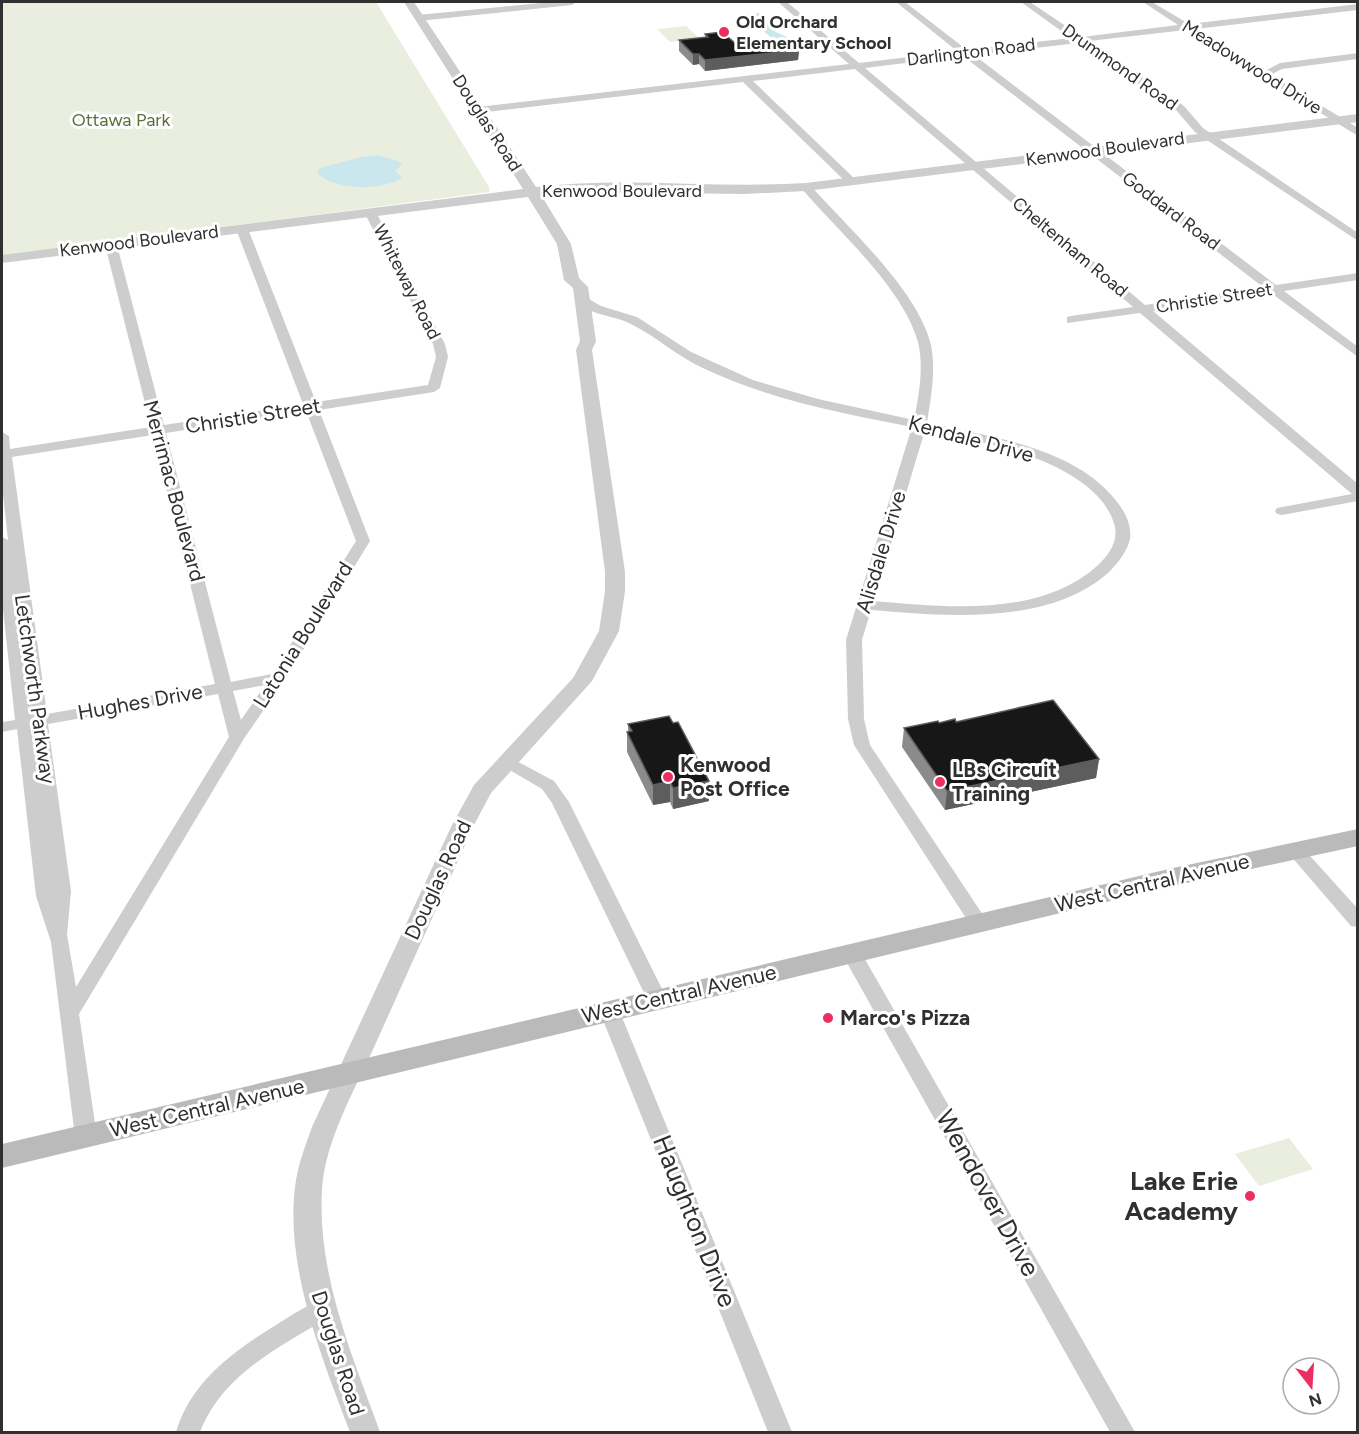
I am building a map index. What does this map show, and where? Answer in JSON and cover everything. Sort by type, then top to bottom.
[{"type":"main road","name":"West Central Avenue","points":[[2,1156],[1173,877],[1358,837]]},
{"type":"street","name":"Douglas Road","points":[[365,1432],[321,1310],[310,1246],[308,1193],[310,1176],[324,1127],[463,825],[482,790],[568,699],[582,681],[609,630],[615,591],[613,551],[584,350],[588,342],[580,287],[572,280],[564,244],[409,2]]},
{"type":"street","points":[[418,18],[572,2]]},
{"type":"street","name":"Cheltenham Road","points":[[782,2],[1358,494]]},
{"type":"street","name":"Goddard Road","points":[[900,2],[1091,151],[1358,353]]},
{"type":"street","name":"Drummond Road","points":[[1025,2],[1180,108],[1194,126],[1206,135],[1358,238]]},
{"type":"street","name":"Meadowwood Drive","points":[[1147,2],[1358,133]]},
{"type":"street","name":"Darlington Road","points":[[478,110],[1358,7]]},
{"type":"street","points":[[1239,59],[1267,64],[1289,64],[1358,56]]},
{"type":"street","points":[[1268,77],[1274,68],[1289,64]]},
{"type":"street","points":[[745,78],[852,182]]},
{"type":"street","name":"Kenwood Boulevard","points":[[2,259],[532,191],[605,187],[727,191],[806,187],[1206,135],[1218,136],[1334,118],[1358,112]]},
{"type":"street","name":"Kenwood Boulevard","points":[[1334,118],[1358,118]]},
{"type":"street","name":"Alisdale Drive","points":[[806,187],[906,302],[924,341],[927,389],[920,424],[854,640],[856,719],[862,745],[980,924]]},
{"type":"street","name":"Whiteway Road","points":[[370,212],[439,344],[442,357],[434,388]]},
{"type":"street","name":"Latonia Boulevard","points":[[69,1015],[237,737],[278,678],[363,541],[242,229]]},
{"type":"street","name":"Merrimac Boulevard","points":[[111,245],[237,737]]},
{"type":"street","name":"Christie Street","points":[[1071,320],[1358,276]]},
{"type":"street","name":"Douglas Road","points":[[572,280],[567,288],[576,342],[584,350]]},
{"type":"street","name":"Kendale Drive","points":[[583,301],[597,310],[626,317],[691,357],[755,384],[821,404],[920,424],[1028,452],[1085,479],[1101,492],[1119,518],[1124,536],[1122,546],[1112,559],[1075,588],[1019,604],[957,610],[866,605]]},
{"type":"street","points":[[587,328],[602,319],[626,317]]},
{"type":"street","name":"Christie Street","points":[[3,454],[434,388]]},
{"type":"street","name":"Letchworth Parkway","points":[[2,436],[32,722],[45,896],[60,942],[86,1137]]},
{"type":"street","points":[[1282,511],[1358,494]]},
{"type":"street","name":"Letchworth Parkway","points":[[2,541],[32,722]]},
{"type":"street","name":"Hughes Drive","points":[[2,727],[278,678]]},
{"type":"street","points":[[507,761],[548,785],[560,802],[657,999]]},
{"type":"street","points":[[1296,851],[1358,921]]},
{"type":"street","name":"Wendover Drive","points":[[852,954],[1123,1432]]},
{"type":"street","name":"Haughton Drive","points":[[609,1010],[780,1432]]},
{"type":"street","points":[[188,1432],[203,1400],[231,1370],[261,1346],[321,1310]]},
{"type":"green space","name":"Ottawa Park","points":[[2,2],[376,2],[489,187],[489,192],[2,256]]},
{"type":"green space","points":[[686,26],[700,39],[670,42],[657,29]]},
{"type":"green space","points":[[1289,1138],[1313,1169],[1259,1186],[1235,1154]]},
{"type":"water","points":[[761,13],[772,30],[789,38],[786,41],[776,42],[744,14]]},
{"type":"water","points":[[378,155],[403,163],[395,171],[402,178],[382,185],[358,187],[335,183],[317,173],[320,168]]},
{"type":"building","points":[[722,32],[735,43],[753,44],[787,40],[799,50],[705,60],[699,54],[693,54],[679,40],[708,37],[705,34]]},
{"type":"building","points":[[1053,700],[1099,759],[947,791],[904,728],[955,719],[956,722]]},
{"type":"building","points":[[669,716],[673,723],[678,722],[709,781],[673,788],[670,781],[653,785],[627,732],[632,731],[628,724]]},
{"type":"place","name":"Old Orchard Elementary School","points":[[724,32]]},
{"type":"place","name":"Kenwood Post Office","points":[[668,777]]},
{"type":"place","name":"LBs Circuit Training","points":[[940,782]]},
{"type":"place","name":"Marco's Pizza","points":[[828,1018]]},
{"type":"place","name":"Lake Erie Academy","points":[[1250,1196]]}]
